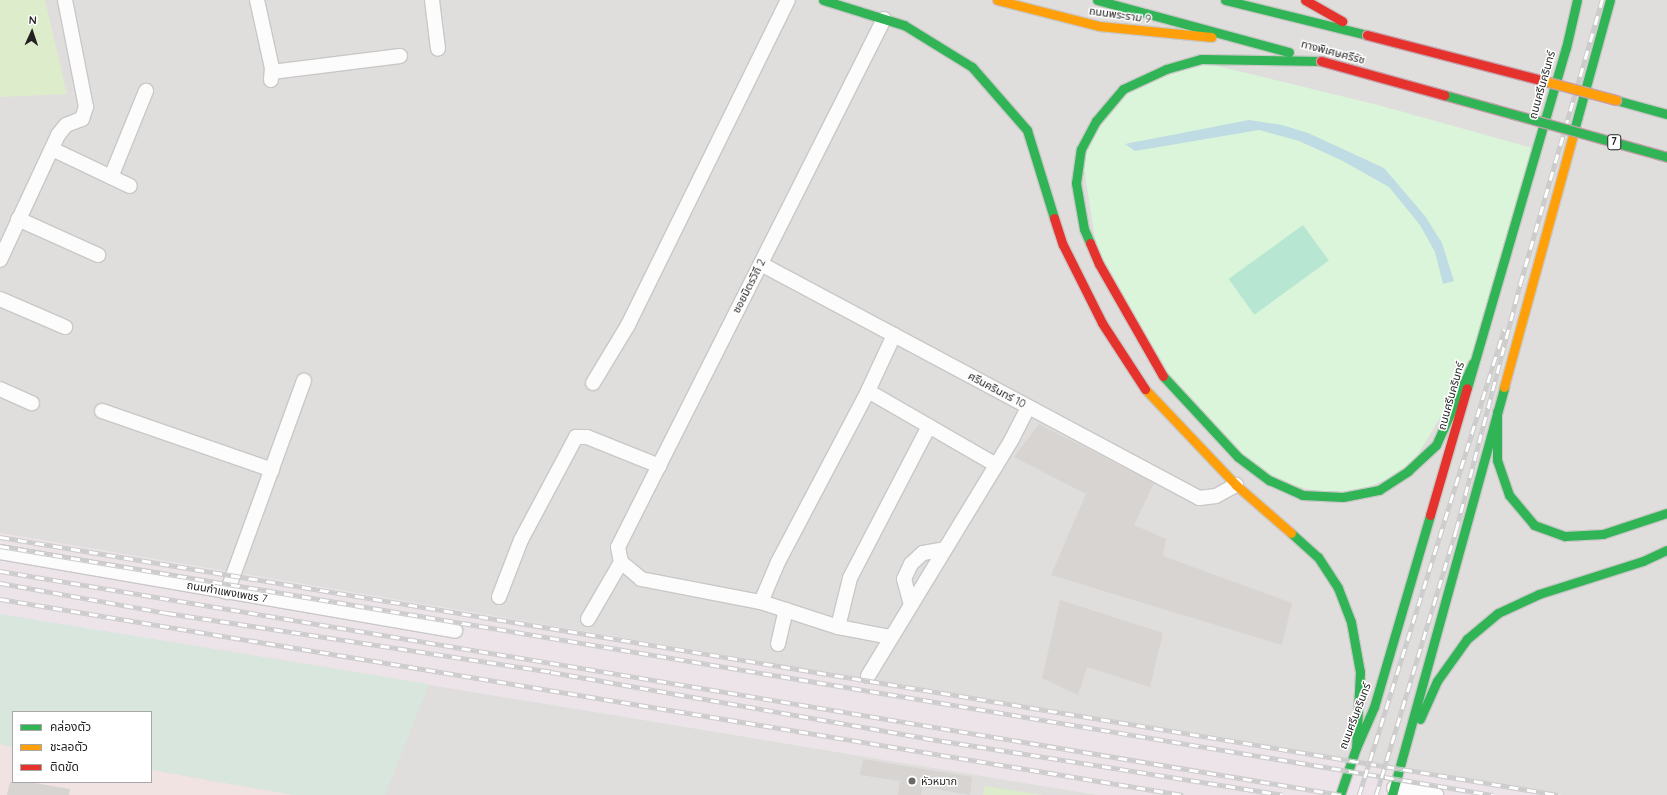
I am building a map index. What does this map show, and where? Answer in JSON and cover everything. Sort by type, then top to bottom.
[{"type":"main road","points":[[823,0],[904,25],[972,67],[1027,130],[1063,245],[1102,322],[1150,397],[1236,485],[1318,557],[1338,588],[1351,622],[1360,672],[1360,698],[1356,748]]},
{"type":"main road","name":"ถนนพระราม 9","points":[[997,0],[1099,26],[1242,40]]},
{"type":"main road","name":"ทางพิเศษศรีรัช","points":[[1097,0],[1667,157]]},
{"type":"main road","points":[[1225,0],[1367,35],[1667,114]]},
{"type":"main road","points":[[1250,0],[1291,16]]},
{"type":"main road","points":[[1305,0],[1367,35]]},
{"type":"main road","name":"ถนนศรีนครินทร์","points":[[1340,795],[1356,748],[1374,707],[1473,362],[1566,48],[1577,0]]},
{"type":"main road","points":[[1393,792],[1610,0]]},
{"type":"main road","points":[[1321,61],[1201,59],[1166,69],[1123,89],[1096,121],[1081,149],[1076,183],[1084,229],[1099,264],[1162,375],[1238,457],[1269,480],[1302,495],[1343,497],[1379,490],[1408,471],[1436,445],[1473,362]]},
{"type":"main road","points":[[1616,100],[1652,99]]},
{"type":"main road","points":[[1497,412],[1497,460],[1509,495],[1534,524],[1565,536],[1602,534],[1667,513]]},
{"type":"main road","points":[[1402,759],[1437,681],[1467,639],[1498,613],[1539,594],[1643,561],[1667,550]]},
{"type":"main road","points":[[1348,795],[1374,707]]},
{"type":"street","points":[[0,260],[58,135],[66,125],[82,119],[86,107],[65,0]]},
{"type":"street","points":[[257,0],[271,76],[400,56]]},
{"type":"street","points":[[432,0],[438,49]]},
{"type":"street","points":[[593,383],[628,325],[788,0]]},
{"type":"street","name":"ซอยมิตรวิถี 2","points":[[588,619],[619,559],[618,547],[884,19]]},
{"type":"street","points":[[111,177],[146,90]]},
{"type":"street","points":[[52,149],[130,186]]},
{"type":"street","points":[[18,219],[98,255]]},
{"type":"street","name":"ศรีนครินทร์ 10","points":[[761,264],[1199,498],[1216,496],[1236,485]]},
{"type":"street","points":[[0,298],[65,327]]},
{"type":"street","points":[[761,602],[778,562],[868,391],[894,335]]},
{"type":"street","points":[[227,592],[304,381]]},
{"type":"street","points":[[0,388],[32,403]]},
{"type":"street","points":[[868,391],[996,465]]},
{"type":"street","points":[[868,676],[996,465],[1028,407]]},
{"type":"street","points":[[102,411],[272,470]]},
{"type":"street","points":[[838,626],[850,578],[928,426]]},
{"type":"street","points":[[499,597],[521,540],[576,437],[587,436],[659,466]]},
{"type":"street","points":[[911,605],[904,579],[911,564],[923,553],[945,549]]},
{"type":"street","name":"ถนนกำแพงเพชร 7","points":[[0,552],[455,631]]},
{"type":"street","points":[[619,559],[641,579],[761,602],[838,626],[891,637]]},
{"type":"street","points":[[778,644],[786,610]]},
{"type":"street","points":[[1393,792],[1436,795]]},
{"type":"shaded area","points":[[0,0],[1667,0],[1667,795],[0,795]]},
{"type":"shaded area","points":[[0,533],[1562,795],[1097,795],[0,614]]},
{"type":"shaded area","points":[[0,614],[429,684],[385,795],[295,795],[152,770],[152,711],[12,711],[12,747],[0,744]]},
{"type":"shaded area","points":[[0,744],[12,747],[12,783],[152,783],[152,770],[295,795],[0,795]]},
{"type":"green space","points":[[0,0],[45,0],[67,94],[0,97]]},
{"type":"green space","points":[[1197,61],[1378,105],[1536,149],[1473,363],[1408,471],[1343,497],[1269,480],[1162,375],[1099,264],[1081,149],[1123,89]]},
{"type":"green space","points":[[1303,225],[1329,261],[1254,315],[1229,279]]},
{"type":"green space","points":[[985,786],[1043,795],[983,795]]},
{"type":"water","points":[[1249,120],[1282,125],[1308,133],[1384,168],[1425,216],[1442,243],[1454,281],[1443,284],[1435,252],[1420,225],[1389,187],[1341,160],[1299,141],[1259,130],[1135,151],[1125,144]]},
{"type":"building","points":[[1039,424],[1154,483],[1134,525],[1166,539],[1163,556],[1292,603],[1282,645],[1051,575],[1086,494],[1014,457]]},
{"type":"building","points":[[1060,600],[1163,633],[1150,687],[1087,667],[1078,695],[1042,678]]},
{"type":"building","points":[[863,759],[972,777],[970,795],[923,787],[921,795],[898,795],[900,781],[860,775]]},
{"type":"building","points":[[10,782],[35,783],[70,789],[69,795],[7,795]]},
{"type":"railway","points":[[1376,795],[1456,530],[1520,284],[1602,0]]},
{"type":"railway","points":[[1359,795],[1504,329]]},
{"type":"railway","points":[[0,537],[1558,795]]},
{"type":"railway","points":[[0,546],[1493,795]]},
{"type":"railway","points":[[0,571],[1341,795]]},
{"type":"railway","points":[[0,583],[167,613],[551,672],[924,738],[1283,795]]},
{"type":"railway","points":[[0,599],[1183,795]]},
{"type":"traffic: fast","points":[[823,0],[904,25],[972,67],[1027,130],[1054,218]]},
{"type":"traffic: fast","points":[[1097,0],[1289,52]]},
{"type":"traffic: fast","points":[[1225,0],[1367,35]]},
{"type":"traffic: fast","points":[[1467,388],[1566,48],[1577,0]]},
{"type":"traffic: fast","points":[[1573,134],[1610,0]]},
{"type":"traffic: fast","points":[[1090,243],[1084,229],[1076,183],[1081,149],[1096,121],[1123,89],[1166,69],[1201,59],[1321,61]]},
{"type":"traffic: fast","points":[[1444,95],[1667,157]]},
{"type":"traffic: fast","points":[[1616,100],[1667,114]]},
{"type":"traffic: fast","points":[[1163,376],[1238,457],[1269,480],[1302,495],[1343,497],[1379,490],[1408,471],[1436,445],[1473,363]]},
{"type":"traffic: fast","points":[[1392,795],[1504,387]]},
{"type":"traffic: fast","points":[[1497,412],[1497,460],[1509,495],[1534,525],[1565,536],[1603,534],[1667,513]]},
{"type":"traffic: fast","points":[[1340,795],[1356,748],[1374,707],[1430,515]]},
{"type":"traffic: fast","points":[[1291,533],[1318,557],[1338,588],[1351,622],[1360,672],[1356,748]]},
{"type":"traffic: fast","points":[[1420,719],[1437,681],[1467,639],[1498,613],[1539,594],[1643,561],[1667,550]]},
{"type":"traffic: slow","points":[[997,0],[1099,26],[1211,37]]},
{"type":"traffic: slow","points":[[1537,79],[1616,100]]},
{"type":"traffic: slow","points":[[1504,387],[1573,134]]},
{"type":"traffic: slow","points":[[1145,389],[1236,485],[1291,533]]},
{"type":"traffic: jam","points":[[1305,0],[1342,21]]},
{"type":"traffic: jam","points":[[1367,35],[1537,79]]},
{"type":"traffic: jam","points":[[1321,61],[1444,95]]},
{"type":"traffic: jam","points":[[1054,218],[1063,245],[1102,323],[1145,389]]},
{"type":"traffic: jam","points":[[1090,243],[1099,264],[1163,376]]},
{"type":"traffic: jam","points":[[1430,515],[1467,388]]},
{"type":"place","name":"หัวหมาก","points":[[912,781]]}]
